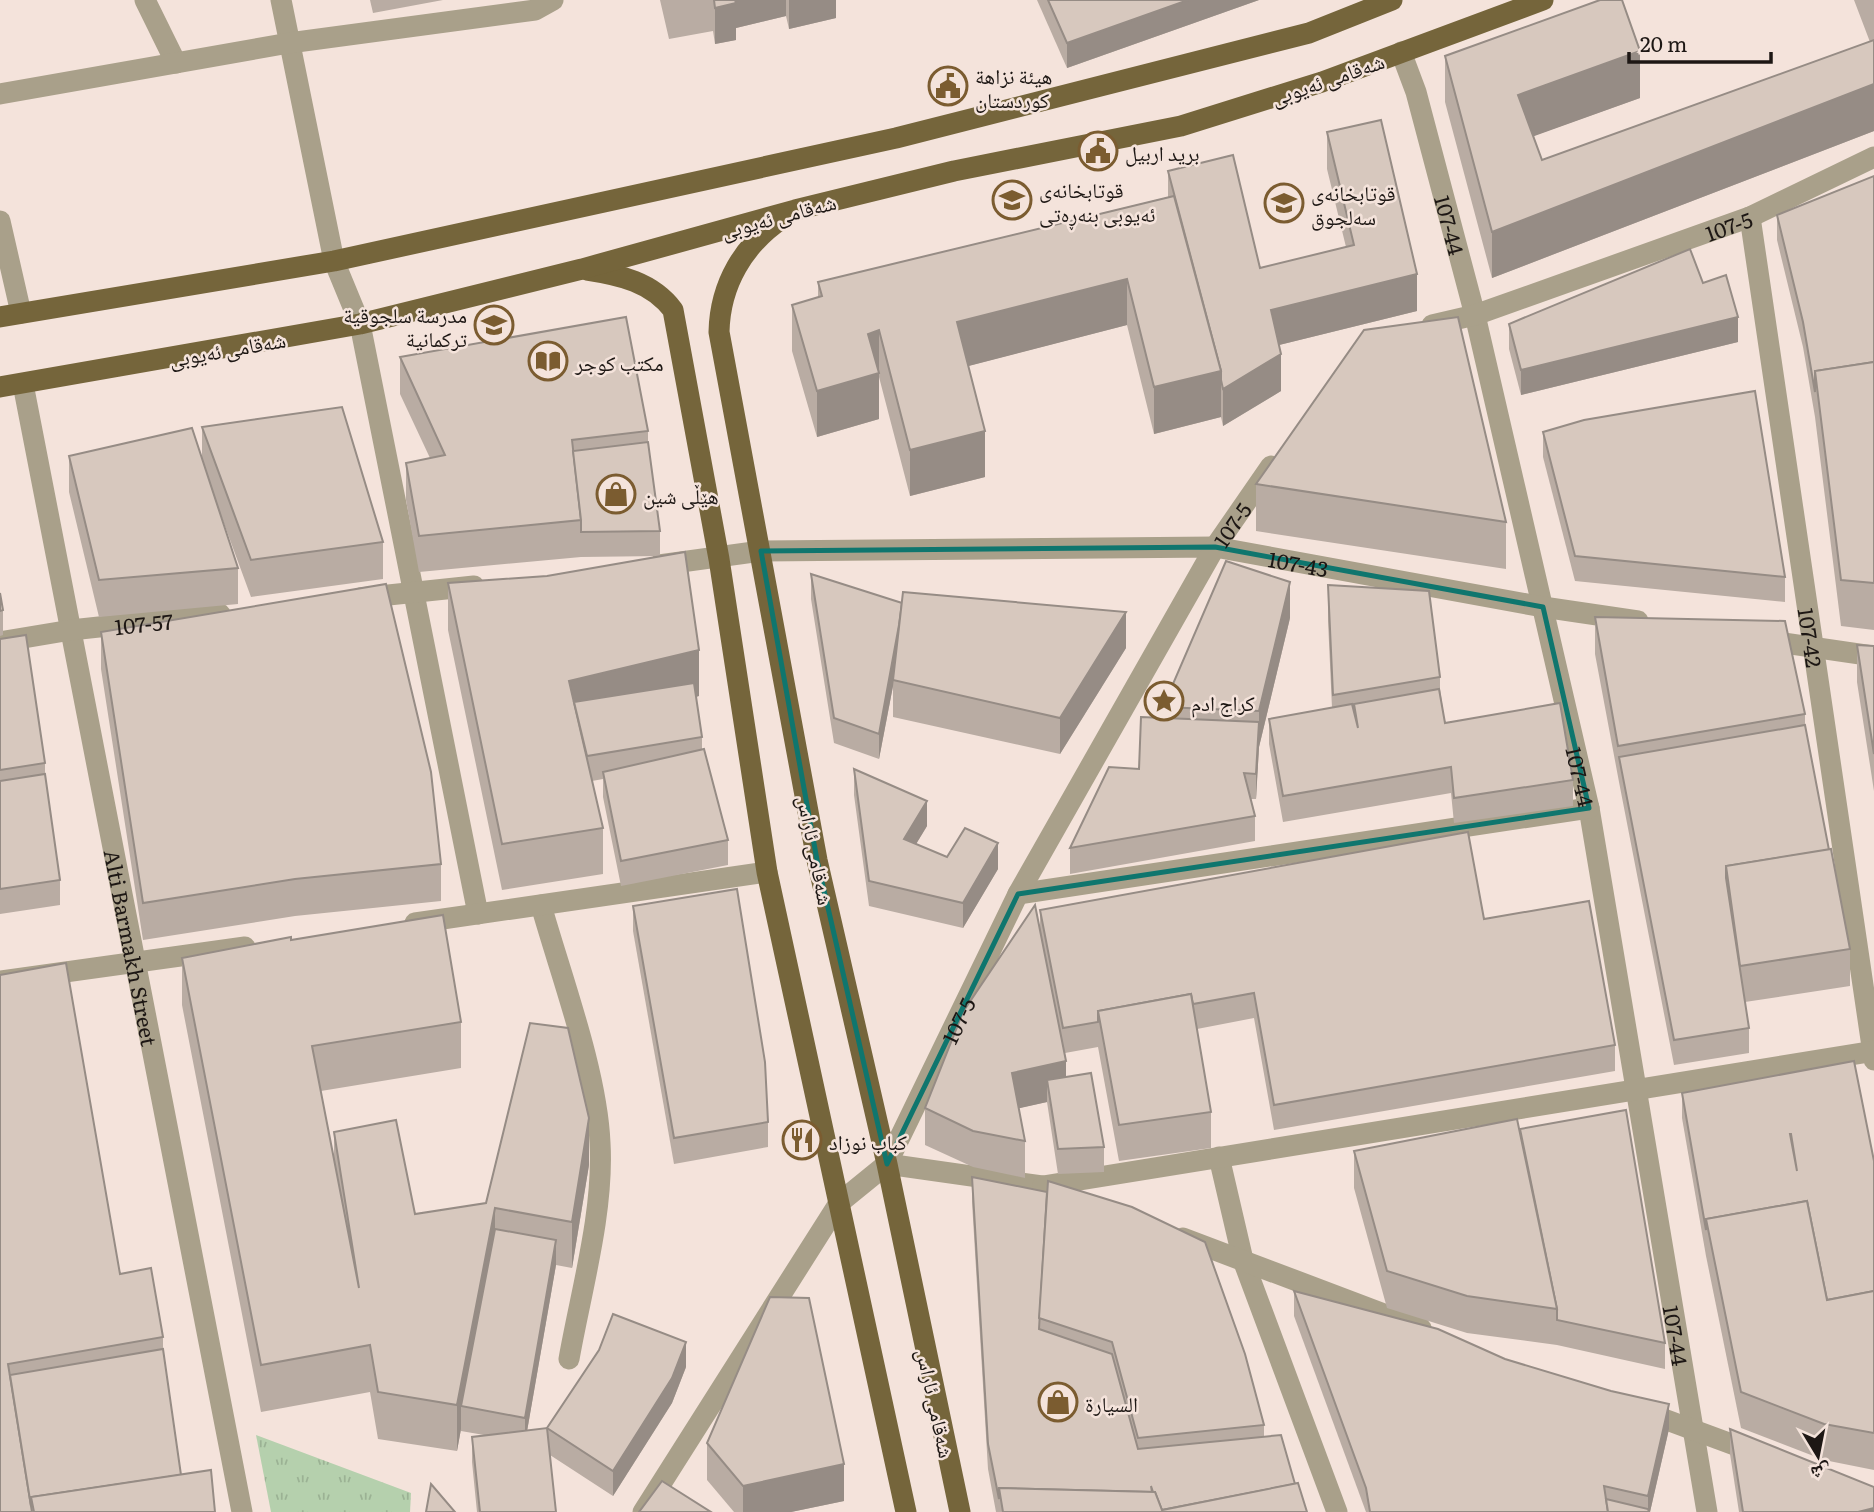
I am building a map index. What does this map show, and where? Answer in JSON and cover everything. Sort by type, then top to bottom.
[{"type":"main road","points":[[0,317],[334,261],[896,138],[1309,33],[1392,0]]},
{"type":"main road","name":"شەقامی ئەیوبی","points":[[0,387],[360,324],[582,269],[795,210],[954,171],[1181,126],[1322,82],[1544,0]]},
{"type":"main road","name":"شەقامی ئاراس","points":[[795,210],[760,236],[747,251],[728,282],[719,316],[719,332],[817,860],[887,1164],[960,1512]]},
{"type":"main road","points":[[582,269],[638,282],[664,298],[673,310],[719,559],[767,873],[906,1512]]},
{"type":"street","points":[[145,0],[176,63]]},
{"type":"street","points":[[281,0],[334,261],[360,324],[478,914]]},
{"type":"street","points":[[0,94],[289,43],[535,9],[553,0]]},
{"type":"street","name":"107-44","points":[[1401,52],[1416,92],[1475,315],[1588,808],[1638,1087],[1707,1512]]},
{"type":"street","name":"107-5","points":[[1415,330],[1475,315],[1750,217],[1874,157]]},
{"type":"street","name":"107-42","points":[[1750,217],[1874,1054]]},
{"type":"street","points":[[0,221],[21,313]]},
{"type":"street","name":"Alti Barmakh Street","points":[[23,384],[242,1512]]},
{"type":"street","name":"107-5","points":[[887,1164],[1018,894],[1215,547],[1284,447]]},
{"type":"street","name":"107-43","points":[[719,559],[761,551],[1215,547],[1544,607],[1665,625]]},
{"type":"street","points":[[635,568],[719,559]]},
{"type":"street","points":[[345,600],[497,583]]},
{"type":"street","name":"107-57","points":[[0,642],[71,630],[235,612]]},
{"type":"street","points":[[1746,637],[1874,656]]},
{"type":"street","points":[[1018,894],[1588,808]]},
{"type":"street","points":[[396,926],[767,873]]},
{"type":"street","points":[[541,905],[591,1084],[600,1143],[597,1200],[569,1359]]},
{"type":"street","points":[[0,981],[272,943]]},
{"type":"street","points":[[1042,1186],[1638,1087],[1874,1054]]},
{"type":"street","points":[[1219,1157],[1243,1260],[1337,1512]]},
{"type":"street","points":[[643,1512],[839,1203],[887,1164],[1042,1186],[1092,1205]]},
{"type":"street","points":[[1167,1233],[1436,1333]]},
{"type":"street","points":[[1629,1406],[1771,1458]]},
{"type":"highlighted area","points":[[1215,547],[1543,607],[1589,808],[1018,894],[887,1164],[817,860],[761,551]]},
{"type":"green space","points":[[256,1435],[411,1493],[410,1512],[271,1512]]},
{"type":"building","points":[[714,0],[735,0],[736,3],[715,8]]},
{"type":"building","points":[[1048,0],[1188,0],[1067,43]]},
{"type":"building","points":[[1600,0],[1622,0],[1640,51],[1518,95],[1542,160],[1874,40],[1874,84],[1492,232],[1445,56]]},
{"type":"building","points":[[1381,120],[1417,274],[1271,310],[1281,354],[1223,389],[1221,371],[1168,171],[1233,155],[1260,268],[1354,245],[1327,132]]},
{"type":"building","points":[[1874,176],[1874,362],[1815,371],[1815,392],[1803,322],[1777,215]]},
{"type":"building","points":[[1174,196],[1221,371],[1154,387],[1127,279],[957,322],[985,431],[910,450],[879,330],[868,334],[879,373],[817,391],[792,305],[822,296],[818,282]]},
{"type":"building","points":[[1690,249],[1703,283],[1726,275],[1738,317],[1521,370],[1509,324]]},
{"type":"building","points":[[626,317],[648,431],[572,440],[581,520],[419,536],[406,463],[445,455],[400,357]]},
{"type":"building","points":[[1458,317],[1506,522],[1256,484],[1364,330]]},
{"type":"building","points":[[1874,362],[1874,583],[1841,580],[1815,371]]},
{"type":"building","points":[[1755,391],[1785,577],[1575,556],[1543,432],[1584,420]]},
{"type":"building","points":[[342,407],[383,542],[251,560],[202,427]]},
{"type":"building","points":[[192,428],[238,568],[99,580],[69,456]]},
{"type":"building","points":[[648,442],[660,531],[581,532],[573,451]]},
{"type":"building","points":[[685,552],[699,650],[569,681],[603,828],[502,844],[448,583],[547,576]]},
{"type":"building","points":[[1226,561],[1290,582],[1259,711],[1163,707]]},
{"type":"building","points":[[811,574],[902,603],[879,734],[834,718]]},
{"type":"building","points":[[386,584],[431,772],[441,864],[295,879],[143,903],[101,632]]},
{"type":"building","points":[[1328,585],[1429,591],[1440,677],[1333,695]]},
{"type":"building","points":[[903,592],[1126,612],[1060,718],[893,680]]},
{"type":"building","points":[[1595,617],[1785,621],[1805,714],[1618,746]]},
{"type":"building","points":[[26,635],[45,763],[0,770],[0,639]]},
{"type":"building","points":[[1857,645],[1874,646],[1874,754]]},
{"type":"building","points":[[694,683],[702,737],[587,756],[574,702]]},
{"type":"building","points":[[1439,689],[1445,723],[1560,703],[1573,780],[1454,798],[1451,767],[1283,796],[1269,719],[1352,704],[1358,728],[1354,704]]},
{"type":"building","points":[[1141,717],[1259,722],[1256,774],[1244,773],[1255,816],[1070,848],[1109,767],[1139,769]]},
{"type":"building","points":[[1805,725],[1829,850],[1726,866],[1749,1028],[1674,1040],[1619,757]]},
{"type":"building","points":[[704,749],[728,840],[621,861],[603,772]]},
{"type":"building","points":[[854,769],[927,801],[904,839],[947,857],[965,828],[998,843],[963,903],[869,881]]},
{"type":"building","points":[[45,774],[60,880],[0,889],[0,781]]},
{"type":"building","points":[[1468,832],[1484,919],[1589,901],[1615,1045],[1274,1105],[1254,993],[1193,1004],[1191,994],[1098,1011],[1098,1022],[1063,1028],[1040,910]]},
{"type":"building","points":[[1831,849],[1850,949],[1740,966],[1726,866]]},
{"type":"building","points":[[737,889],[765,1062],[768,1122],[674,1138],[633,906]]},
{"type":"building","points":[[1035,905],[1066,1061],[1012,1073],[1025,1141],[973,1131],[925,1108],[963,1012]]},
{"type":"building","points":[[443,915],[461,1022],[312,1046],[359,1288],[334,1132],[396,1120],[415,1214],[486,1203],[530,1023],[568,1028],[589,1118],[572,1222],[495,1208],[457,1405],[378,1392],[370,1345],[261,1365],[182,958],[291,937],[291,940]]},
{"type":"building","points":[[66,963],[120,1274],[151,1268],[163,1337],[8,1364],[32,1512],[0,1512],[0,975]]},
{"type":"building","points":[[1191,994],[1211,1112],[1119,1125],[1098,1011]]},
{"type":"building","points":[[1854,1061],[1874,1161],[1874,1291],[1827,1300],[1807,1201],[1706,1219],[1706,1230],[1682,1093]]},
{"type":"building","points":[[1091,1073],[1104,1147],[1058,1149],[1047,1080]]},
{"type":"building","points":[[1626,1110],[1665,1343],[1557,1320],[1520,1129]]},
{"type":"building","points":[[1517,1119],[1557,1309],[1467,1296],[1387,1271],[1354,1151]]},
{"type":"building","points":[[972,1177],[1047,1192],[1039,1329],[1112,1354],[1138,1449],[1281,1435],[1295,1484],[1162,1510],[1151,1486],[1152,1492],[999,1488],[999,1499],[988,1444]]},
{"type":"building","points":[[1048,1181],[1132,1207],[1205,1242],[1245,1354],[1264,1425],[1138,1438],[1112,1342],[1039,1318]]},
{"type":"building","points":[[1807,1201],[1827,1300],[1874,1291],[1874,1433],[1824,1424],[1741,1392],[1706,1219]]},
{"type":"building","points":[[495,1229],[556,1240],[525,1418],[461,1406]]},
{"type":"building","points":[[1294,1291],[1438,1329],[1505,1359],[1611,1391],[1669,1404],[1648,1496],[1604,1486],[1608,1512],[1370,1512],[1366,1488]]},
{"type":"building","points":[[770,1297],[809,1298],[844,1464],[743,1486],[707,1443]]},
{"type":"building","points":[[613,1314],[686,1342],[672,1378],[613,1471],[547,1428],[599,1350]]},
{"type":"building","points":[[163,1349],[181,1475],[31,1497],[31,1506],[10,1375]]},
{"type":"building","points":[[547,1428],[556,1512],[480,1512],[472,1437]]},
{"type":"building","points":[[1730,1429],[1874,1487],[1874,1508],[1858,1512],[1743,1512]]},
{"type":"building","points":[[211,1470],[215,1512],[34,1512],[31,1497]]},
{"type":"building","points":[[662,1481],[711,1512],[639,1512]]},
{"type":"building","points":[[1298,1483],[1307,1512],[1003,1512],[999,1488],[1155,1492],[1162,1510]]},
{"type":"building","points":[[431,1484],[455,1512],[426,1512]]},
{"type":"building","points":[[1606,1499],[1648,1509],[1649,1512],[1608,1512]]},
{"type":"place","name":"هيئة نزاهة كوردستان","points":[[948,86]]},
{"type":"place","name":"بريد اربيل","points":[[1098,151]]},
{"type":"place","name":"قوتابخانەی ئەیوبی بنەڕەتی","points":[[1012,200]]},
{"type":"place","name":"قوتابخانەی سەلجوق","points":[[1284,203]]},
{"type":"place","name":"مدرسة سلجوقية تركمانية","points":[[494,325]]},
{"type":"place","name":"مكتب كوجر","points":[[548,361]]},
{"type":"place","name":"هێڵی شین","points":[[616,494]]},
{"type":"place","name":"كراج ادم","points":[[1164,701]]},
{"type":"place","name":"كباب نوزاد","points":[[802,1140]]},
{"type":"place","name":"السيارة","points":[[1058,1402]]}]
